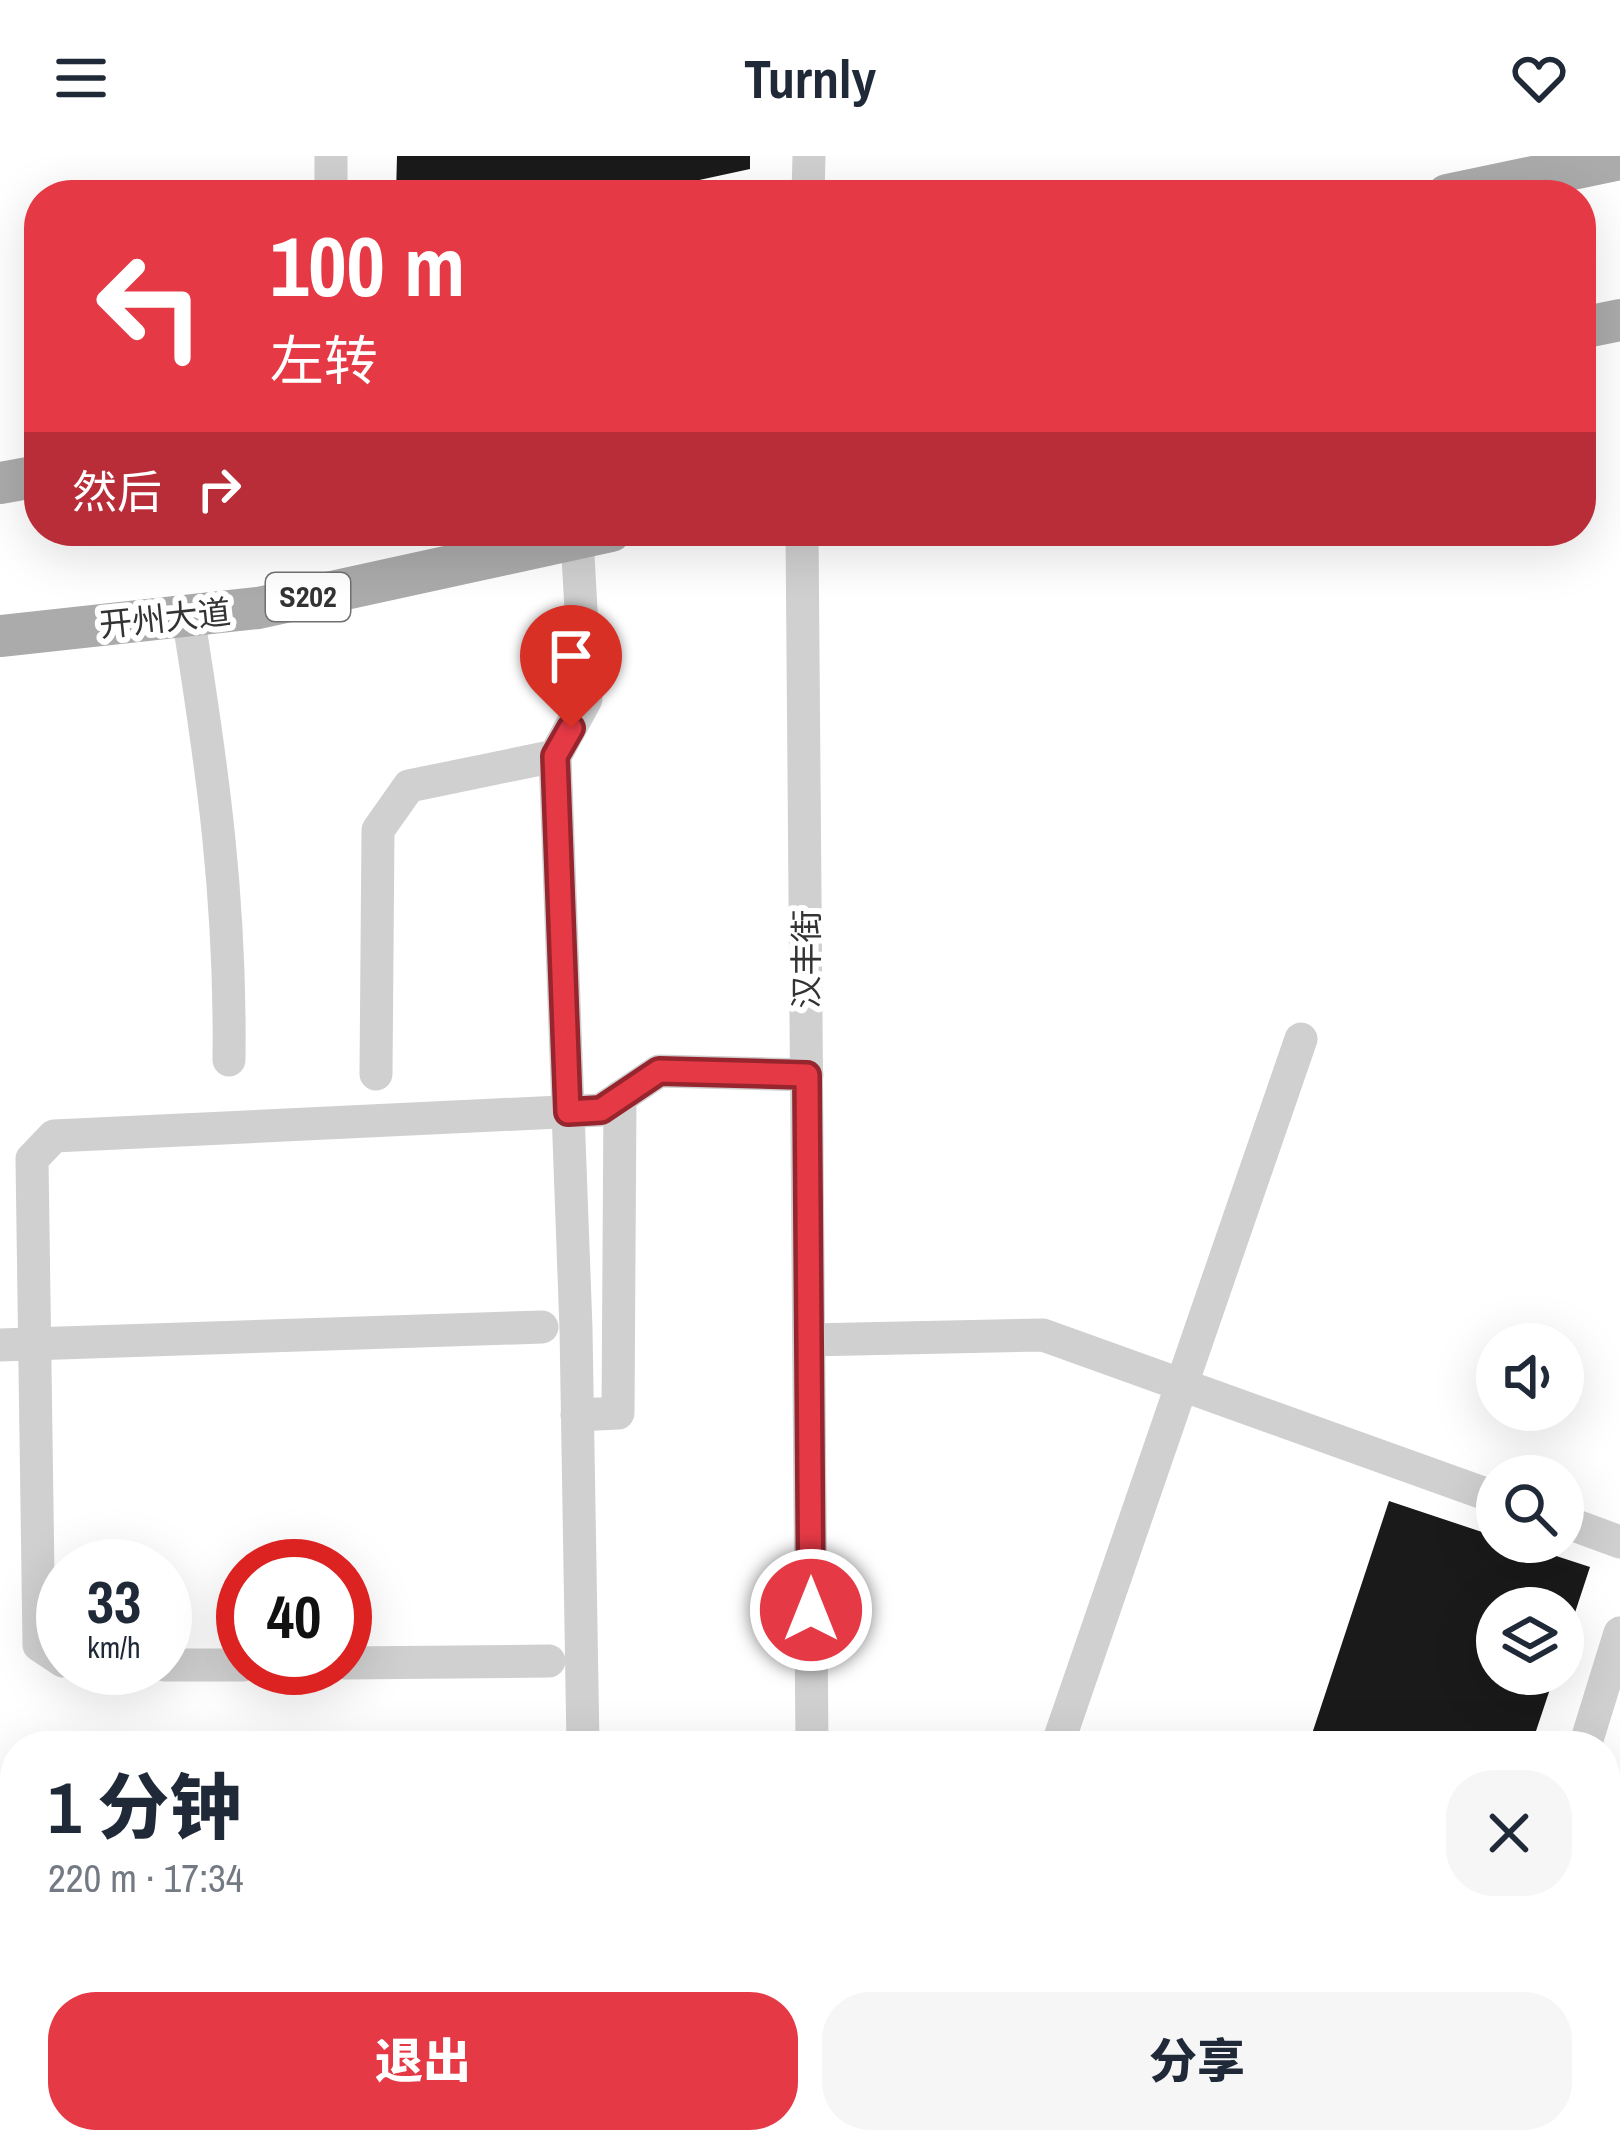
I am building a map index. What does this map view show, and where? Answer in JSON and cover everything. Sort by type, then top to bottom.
[{"type":"main road","points":[[1519,180],[1620,159]]},
{"type":"main road","name":"开州大道","points":[[0,636],[258,608],[543,546]]},
{"type":"street","points":[[583,1731],[555,756],[586,699],[593,546]]},
{"type":"street","name":"汉丰街","points":[[802,546],[812,1731]]},
{"type":"street","points":[[188,616],[222,826],[231,946],[229,1060]]},
{"type":"street","points":[[376,1073],[378,830],[409,786],[555,756]]},
{"type":"street","points":[[1062,1731],[1301,1039]]},
{"type":"street","points":[[38,1539],[32,1159],[54,1136],[601,1110],[659,1071],[807,1075]]},
{"type":"street","points":[[577,1415],[618,1413],[620,1097]]},
{"type":"street","points":[[0,1345],[542,1327]]},
{"type":"street","points":[[809,1340],[1043,1336],[1476,1490]]},
{"type":"street","points":[[1584,1529],[1620,1542]]},
{"type":"street","points":[[1590,1731],[1620,1633]]},
{"type":"street","points":[[372,1664],[549,1661]]},
{"type":"building","points":[[397,156],[750,156],[750,169],[699,180],[396,180]]},
{"type":"building","points":[[1389,1501],[1476,1530],[1476,1563],[1590,1567],[1583,1587],[1476,1587],[1476,1695],[1548,1695],[1536,1731],[1313,1731]]},
{"type":"route","points":[[571,728],[555,756],[568,1112],[601,1110],[659,1071],[807,1075],[811,1610]]}]
